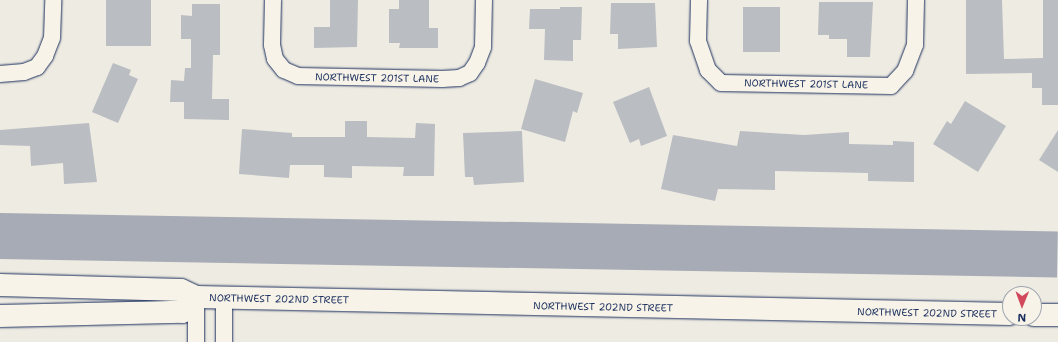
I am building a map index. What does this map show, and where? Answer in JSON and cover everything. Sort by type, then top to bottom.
[{"type":"street","points":[[0,74],[24,72],[37,66],[45,56],[52,38],[53,0]]},
{"type":"street","name":"NORTHWEST 201ST LANE","points":[[273,0],[272,45],[275,59],[284,70],[298,76],[314,78],[442,79],[459,78],[470,73],[483,46],[484,0]]},
{"type":"street","name":"NORTHWEST 201ST LANE","points":[[699,0],[698,41],[708,70],[721,83],[892,86],[905,71],[915,45],[916,0]]},
{"type":"street","name":"NORTHWEST 202ND STREET","points":[[0,285],[181,290],[196,297],[1002,314]]},
{"type":"street","points":[[196,297],[196,342]]},
{"type":"street","name":"NORTHWEST 202ND STREET","points":[[0,316],[182,312],[196,297]]},
{"type":"street","points":[[224,297],[224,342]]},
{"type":"street","points":[[1042,314],[1058,315]]},
{"type":"shaded area","points":[[0,213],[1058,231],[1057,277],[0,259]]},
{"type":"building","points":[[106,0],[151,0],[151,46],[106,46]]},
{"type":"building","points":[[330,0],[358,0],[357,47],[314,48],[314,27],[330,27]]},
{"type":"building","points":[[399,0],[429,0],[429,28],[438,28],[438,48],[399,48],[400,43],[389,43],[389,9],[399,9]]},
{"type":"building","points":[[966,0],[1002,0],[1004,59],[1043,58],[1043,0],[1058,0],[1058,105],[1042,105],[1042,88],[1032,88],[1032,73],[966,74]]},
{"type":"building","points":[[819,2],[873,2],[870,57],[847,57],[847,39],[829,39],[829,35],[818,35]]},
{"type":"building","points":[[611,3],[655,3],[657,47],[618,49],[618,34],[610,34]]},
{"type":"building","points":[[192,4],[220,4],[220,55],[213,55],[212,99],[229,99],[229,120],[184,119],[184,102],[170,102],[171,80],[184,81],[185,68],[191,68],[191,39],[181,39],[181,15],[192,16]]},
{"type":"building","points":[[560,7],[582,7],[581,40],[573,40],[573,61],[544,60],[545,29],[529,29],[530,9],[560,9]]},
{"type":"building","points":[[743,7],[780,7],[780,52],[743,52]]},
{"type":"building","points":[[113,63],[131,70],[129,75],[138,79],[118,123],[92,112]]},
{"type":"building","points":[[535,79],[583,93],[577,113],[573,111],[565,142],[521,129]]},
{"type":"building","points":[[649,87],[667,136],[641,146],[639,139],[630,143],[613,102]]},
{"type":"building","points":[[965,101],[1006,126],[978,172],[933,144],[947,121],[951,124]]},
{"type":"building","points":[[345,121],[367,121],[367,137],[415,138],[416,123],[435,124],[434,176],[403,176],[404,167],[352,166],[352,178],[324,177],[324,165],[290,165],[289,178],[239,174],[242,129],[292,133],[292,137],[345,137]]},
{"type":"building","points":[[89,123],[97,182],[64,184],[63,163],[31,166],[30,146],[0,145],[0,130]]},
{"type":"building","points":[[1058,130],[1058,172],[1039,160]]},
{"type":"building","points":[[522,131],[524,182],[474,185],[473,177],[465,177],[463,133]]},
{"type":"building","points":[[740,131],[804,135],[849,132],[849,144],[893,145],[893,141],[914,142],[914,182],[868,181],[868,173],[775,171],[775,190],[718,189],[715,201],[661,189],[673,135],[737,146]]}]
